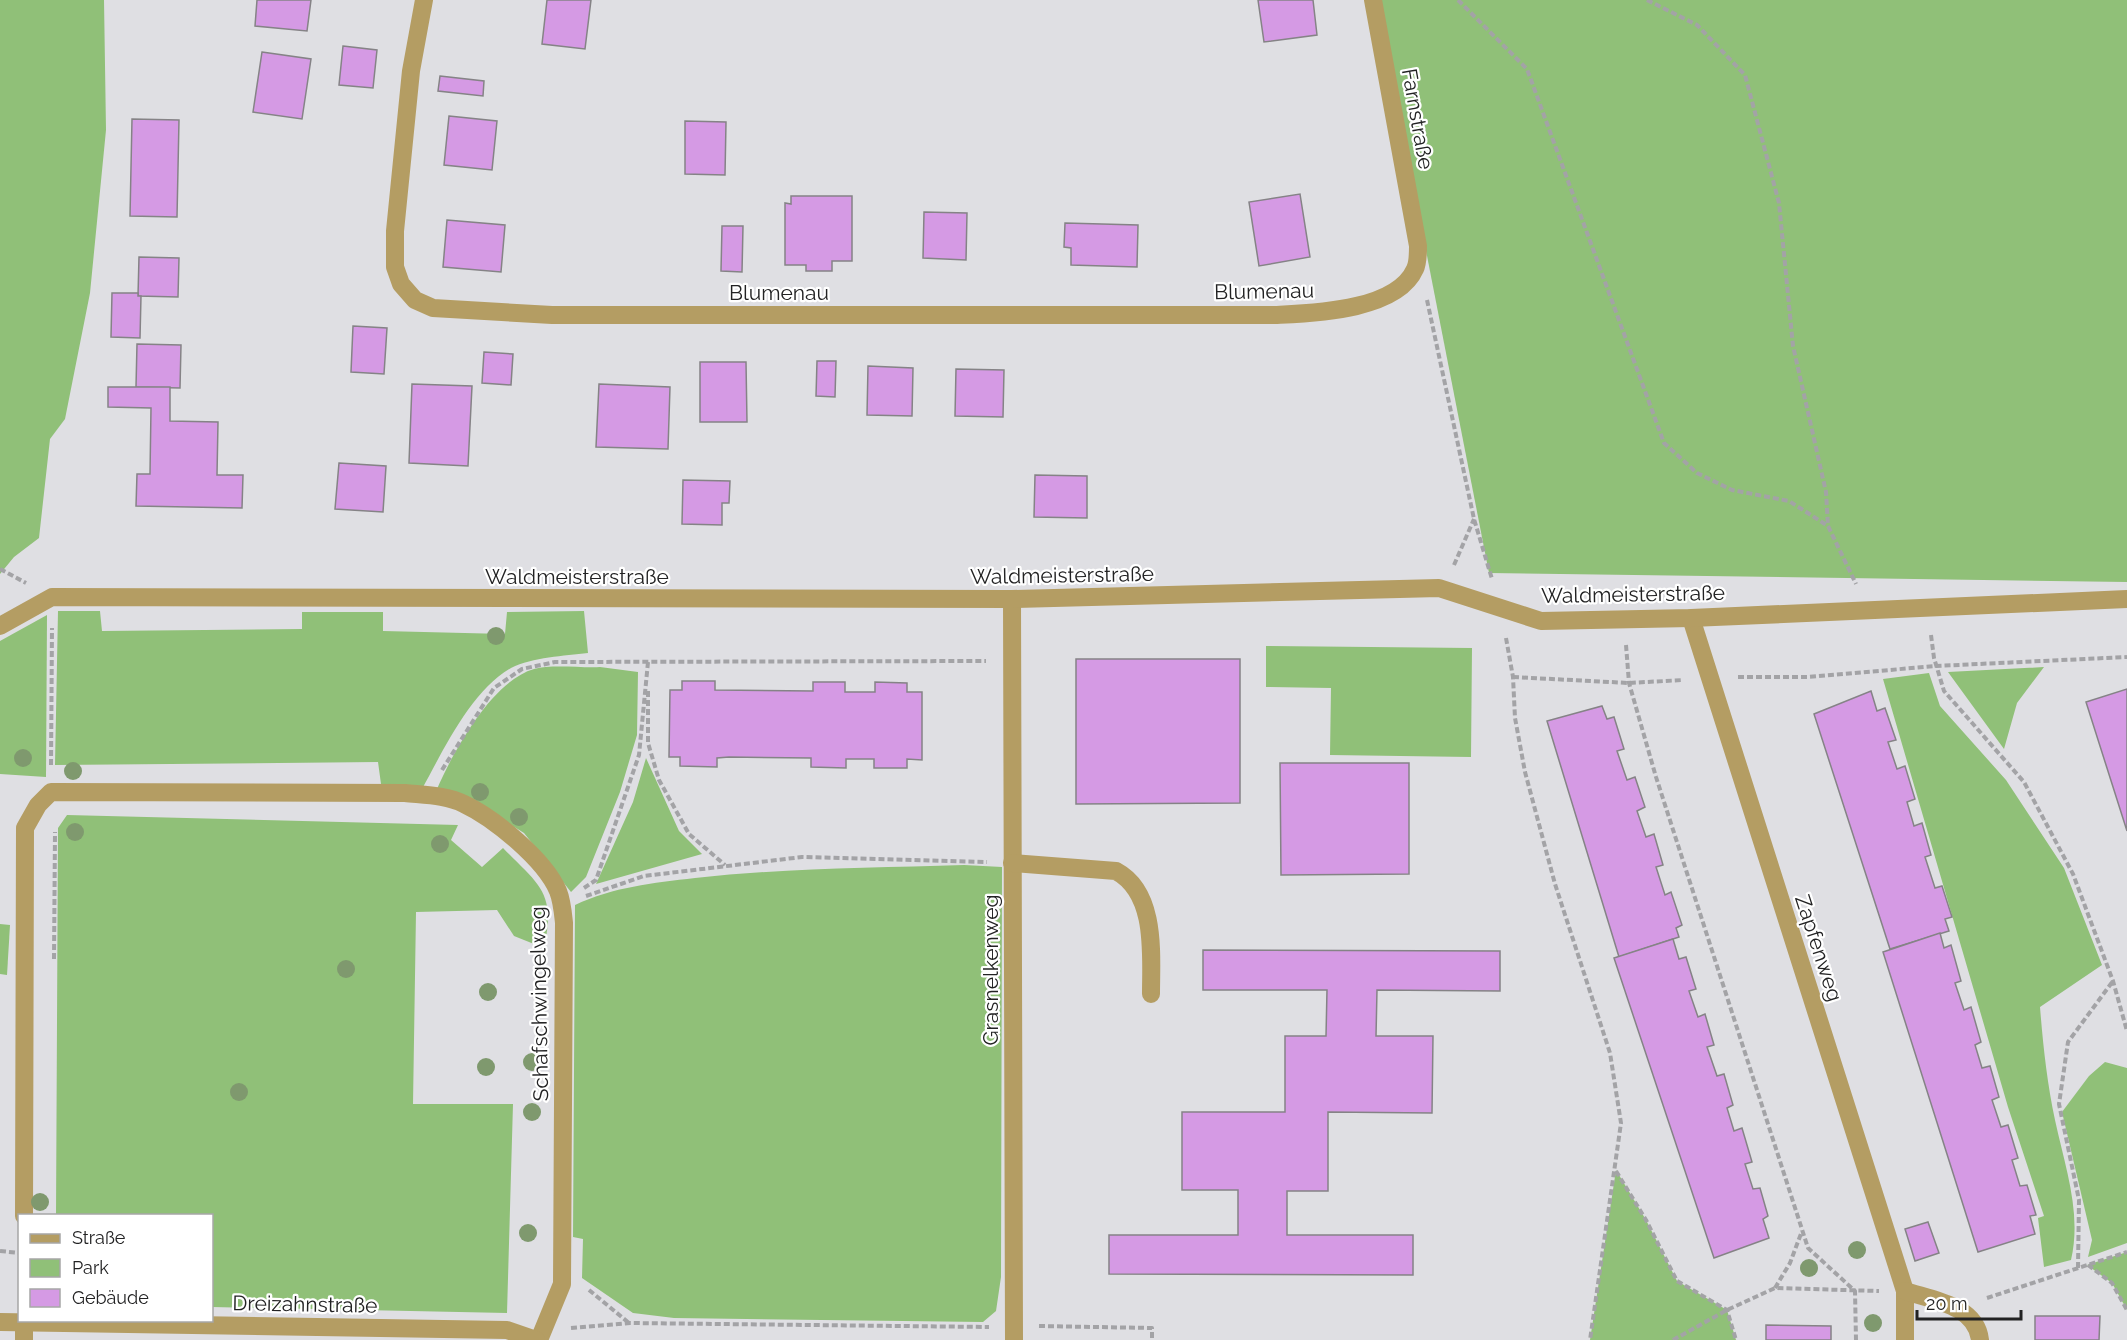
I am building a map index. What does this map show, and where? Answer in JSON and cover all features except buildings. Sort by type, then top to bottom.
[{"type":"street","name":"Blumenau","points":[[424,0],[411,71],[395,231],[395,267],[401,284],[415,300],[433,308],[552,315],[1317,313],[1350,308],[1402,287],[1416,268],[1418,246]]},
{"type":"street","name":"Farnstraße","points":[[1373,0],[1418,246]]},
{"type":"street","name":"Waldmeisterstraße","points":[[0,626],[52,597],[1012,599],[1439,588],[1542,621],[1690,618],[2127,599]]},
{"type":"street","name":"Grasnelkenweg","points":[[1012,599],[1014,1334]]},
{"type":"street","name":"Zapfenweg","points":[[1690,618],[1905,1291],[1905,1340]]},
{"type":"street","name":"Schafschwingelweg","points":[[51,792],[431,795],[463,803],[497,825],[530,854],[551,878],[562,905],[564,923],[562,1284],[537,1340]]},
{"type":"street","points":[[24,1214],[25,828],[38,805],[51,792]]},
{"type":"street","points":[[1012,863],[1116,871],[1126,877],[1142,903],[1152,938],[1151,994]]},
{"type":"street","points":[[1905,1291],[1958,1308],[1972,1320],[1980,1340]]},
{"type":"street","name":"Dreizahnstraße","points":[[0,1322],[24,1327],[507,1330],[537,1340]]},
{"type":"path","points":[[1458,0],[1527,69],[1664,443],[1697,473],[1732,490],[1789,501],[1828,526]]},
{"type":"path","points":[[1647,0],[1697,25],[1745,75],[1779,203],[1793,346],[1826,492],[1828,526],[1868,609]]},
{"type":"path","points":[[1426,291],[1474,519],[1501,606],[1513,677],[1515,718],[1525,772],[1555,884],[1610,1053],[1621,1123],[1590,1340]]},
{"type":"path","points":[[1439,588],[1454,566],[1474,519]]},
{"type":"path","points":[[0,569],[52,597],[51,792]]},
{"type":"path","points":[[1928,609],[1936,666],[1944,691],[2024,782],[2073,874],[2113,981],[2127,1030]]},
{"type":"path","points":[[1622,619],[1629,683],[1656,777],[1802,1230],[1808,1248],[1855,1291],[1856,1340]]},
{"type":"path","points":[[1513,677],[1629,683],[1710,678],[1808,677],[1936,666],[2127,657]]},
{"type":"path","points":[[431,795],[445,762],[494,688],[522,669],[555,662],[1012,661]]},
{"type":"path","points":[[648,662],[648,743],[659,780],[689,834],[725,865]]},
{"type":"path","points":[[562,905],[596,880],[614,831],[639,755],[648,662]]},
{"type":"path","points":[[562,905],[644,876],[802,857],[1012,863]]},
{"type":"path","points":[[2078,1268],[2079,1200],[2059,1104],[2068,1042],[2113,981]]},
{"type":"path","points":[[1616,1170],[1646,1220],[1677,1281],[1727,1310],[1736,1340]]},
{"type":"path","points":[[1775,1288],[1790,1263],[1802,1230]]},
{"type":"path","points":[[0,1251],[18,1253]]},
{"type":"path","points":[[1958,1308],[2127,1252]]},
{"type":"path","points":[[2087,1265],[2112,1283],[2127,1310]]},
{"type":"path","points":[[562,1284],[586,1288],[630,1323]]},
{"type":"path","points":[[1673,1340],[1727,1310],[1775,1288],[1905,1291]]},
{"type":"path","points":[[561,1332],[572,1328],[630,1323],[1014,1334],[1152,1328],[1152,1340]]},
{"type":"green space","points":[[0,0],[104,0],[106,130],[90,293],[65,419],[50,439],[39,538],[14,557],[0,574]]},
{"type":"green space","points":[[1377,0],[2127,0],[2127,582],[1489,573]]},
{"type":"green space","points":[[58,611],[100,611],[102,631],[302,629],[302,612],[383,612],[383,631],[505,634],[507,612],[584,611],[588,653],[529,661],[511,668],[497,678],[483,691],[460,722],[422,789],[381,784],[378,762],[55,765]]},
{"type":"green space","points":[[47,615],[46,777],[0,774],[0,641]]},
{"type":"green space","points":[[1266,646],[1472,648],[1471,757],[1330,755],[1331,688],[1266,687]]},
{"type":"green space","points":[[557,666],[600,667],[638,672],[637,735],[620,792],[586,877],[571,892],[524,833],[468,798],[437,789],[453,755],[476,719],[489,702],[518,676],[534,669]]},
{"type":"green space","points":[[2044,667],[2017,703],[2004,749],[1948,672]]},
{"type":"green space","points":[[1929,673],[1940,706],[2006,780],[2064,868],[2102,965],[2040,1007],[2050,1092],[2071,1190],[2075,1225],[2071,1260],[2044,1267],[2038,1218],[2044,1216],[2008,1107],[1883,679]]},
{"type":"green space","points":[[646,758],[679,831],[702,854],[596,884],[633,802]]},
{"type":"green space","points":[[67,815],[458,825],[451,840],[482,867],[503,848],[527,872],[542,891],[546,902],[548,914],[544,948],[514,936],[497,910],[416,912],[413,1104],[513,1104],[507,1313],[213,1307],[213,1214],[56,1214],[58,828]]},
{"type":"green space","points":[[964,865],[1002,867],[1001,1277],[996,1311],[983,1322],[674,1318],[633,1313],[582,1278],[583,1239],[573,1237],[575,905],[619,890],[695,878],[795,870]]},
{"type":"green space","points":[[0,924],[10,925],[7,975],[0,974]]},
{"type":"green space","points":[[2105,1062],[2127,1068],[2127,1243],[2088,1257],[2092,1240],[2062,1112],[2089,1076]]},
{"type":"green space","points":[[1616,1170],[1646,1220],[1677,1281],[1727,1310],[1736,1340],[1590,1340]]},
{"type":"green space","points":[[2127,1252],[2127,1310],[2112,1283],[2087,1265]]}]
